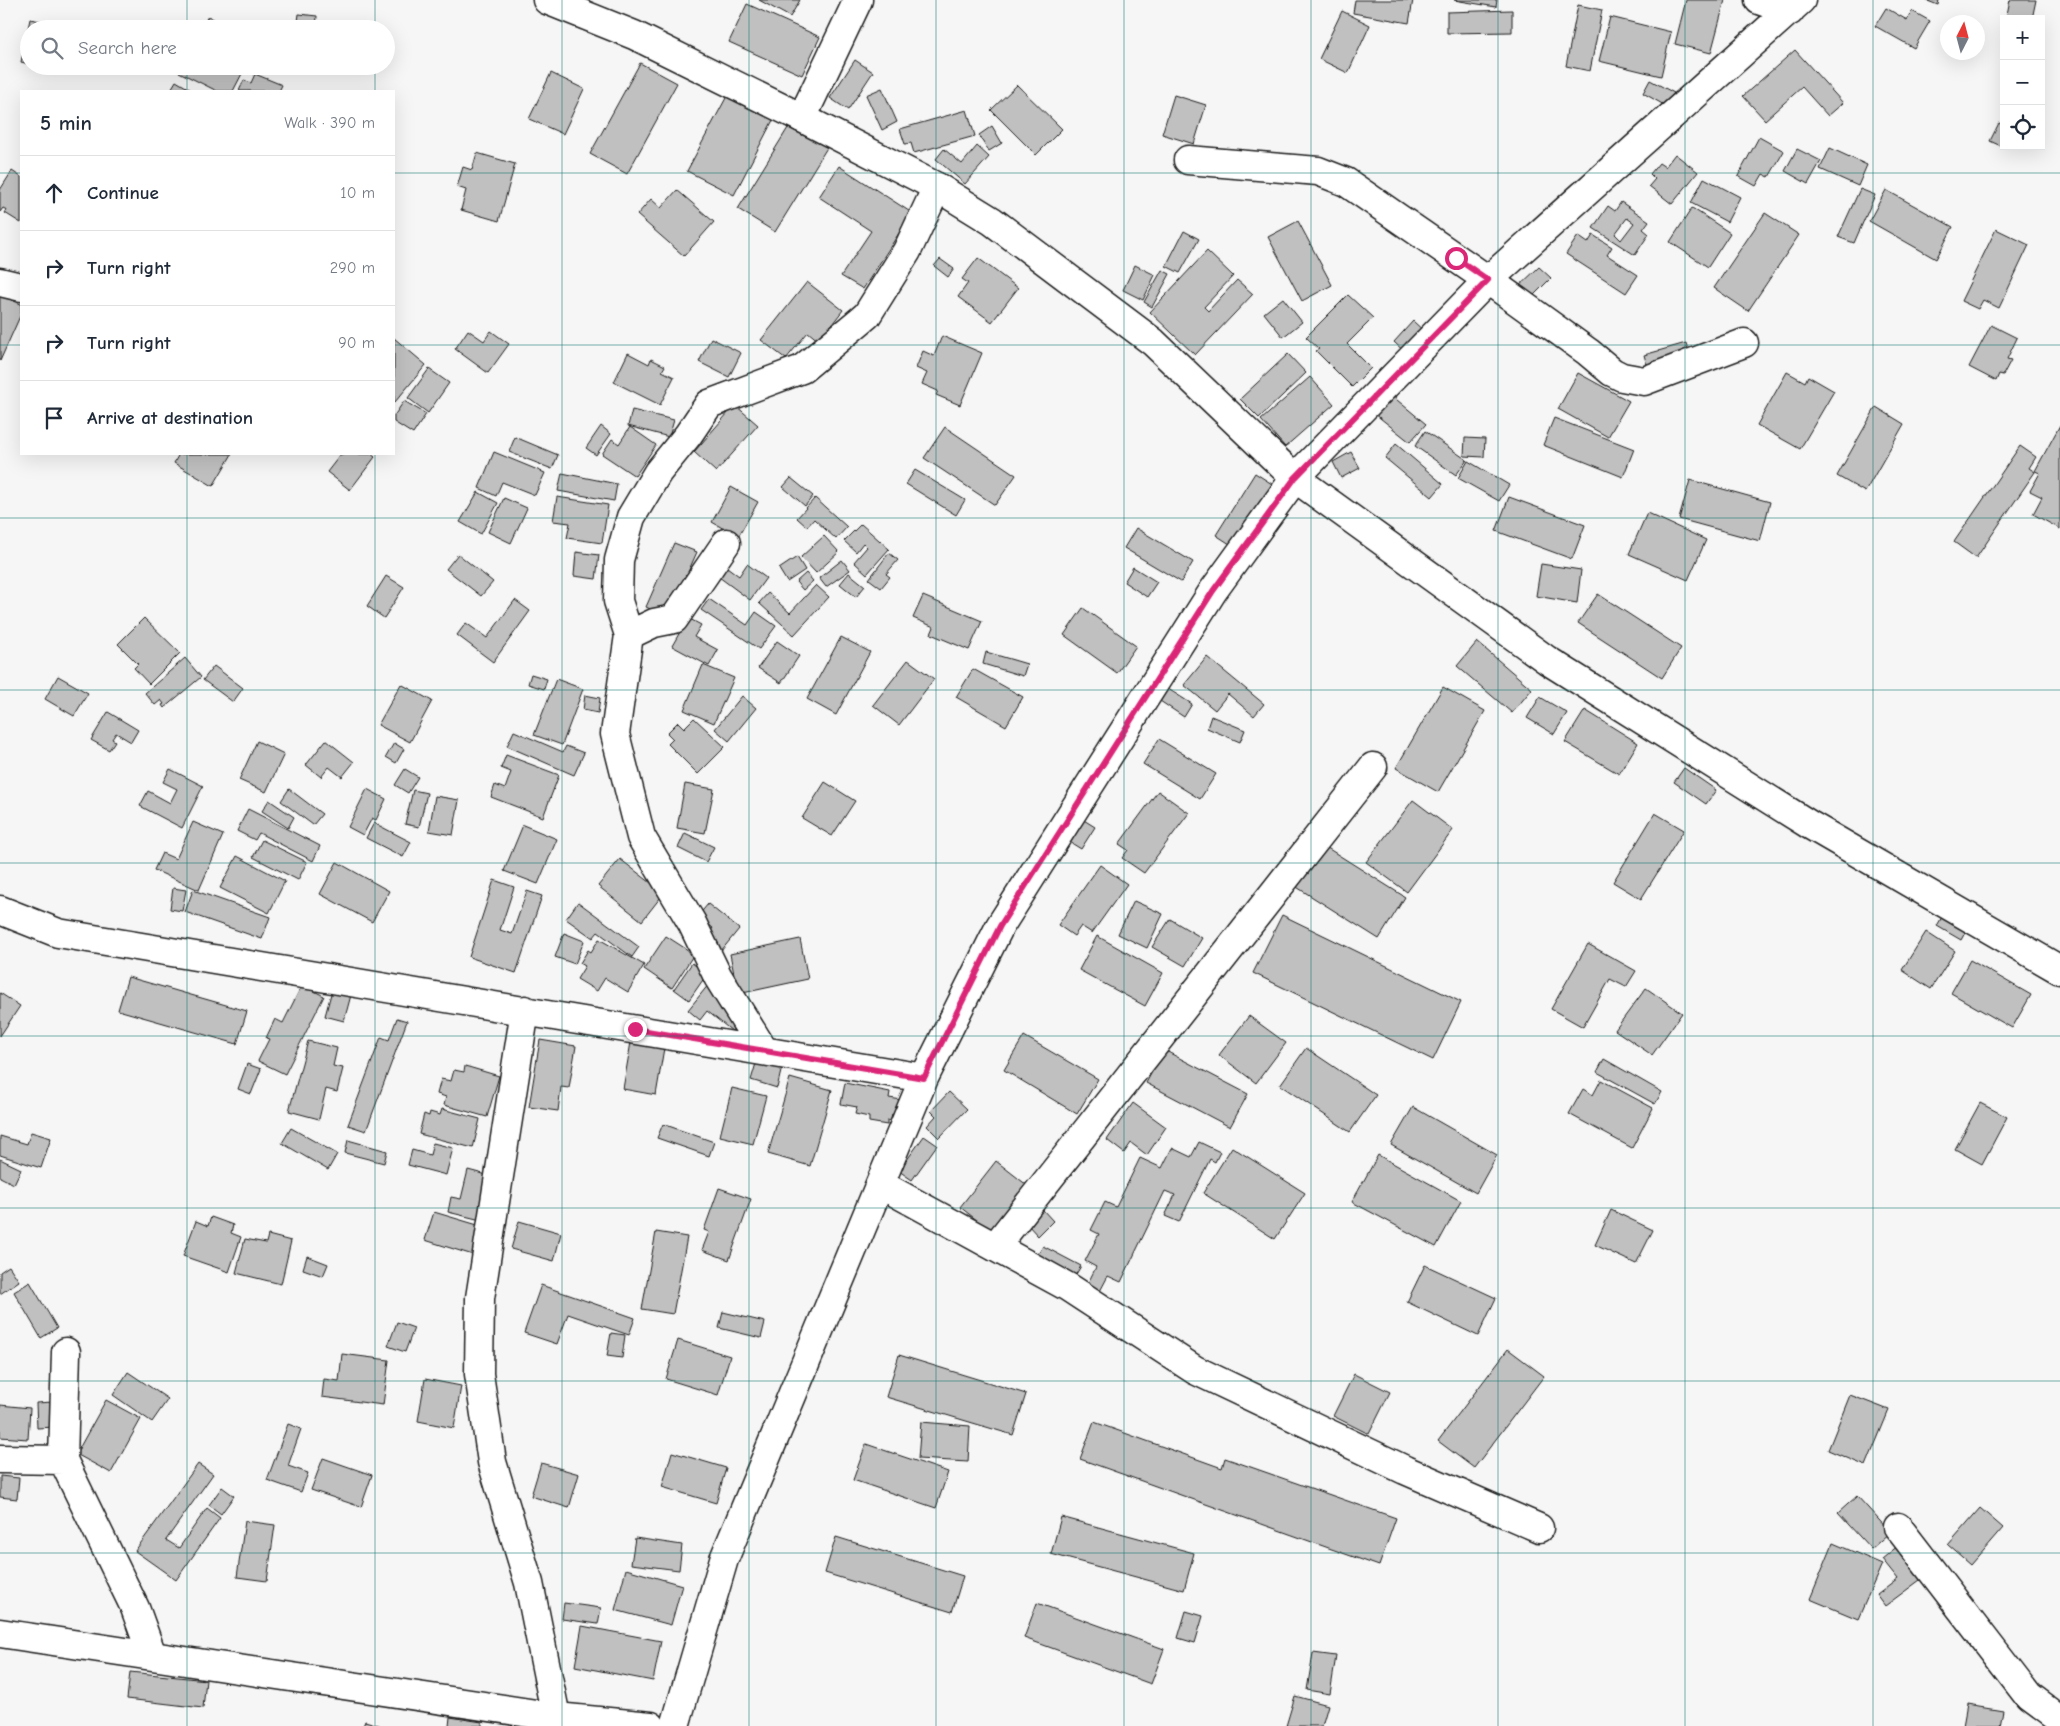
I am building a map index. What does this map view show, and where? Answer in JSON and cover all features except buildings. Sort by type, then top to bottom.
[{"type":"street","points":[[547,0],[634,35],[802,118],[937,187],[992,221],[1153,342],[1295,478],[1547,660],[1810,825],[2060,970]]},
{"type":"street","points":[[802,118],[858,0]]},
{"type":"street","points":[[1759,0],[1796,5]]},
{"type":"street","points":[[675,1726],[724,1559],[924,1078],[1000,926],[1213,591],[1295,478],[1488,280],[1796,5]]},
{"type":"street","points":[[1188,160],[1318,171],[1346,182],[1488,280],[1588,352],[1612,372],[1632,380],[1644,381],[1744,343]]},
{"type":"street","points":[[764,1051],[718,977],[692,923],[641,837],[615,734],[630,635],[618,601],[619,560],[631,517],[658,472],[709,404],[802,369],[867,315],[907,250],[937,187]]},
{"type":"street","points":[[0,282],[20,287]]},
{"type":"street","points":[[630,635],[654,623],[674,619],[726,543]]},
{"type":"street","points":[[995,1247],[1373,767]]},
{"type":"street","points":[[0,910],[58,933],[924,1078]]},
{"type":"street","points":[[524,1010],[480,1298],[479,1374],[492,1462],[529,1583],[555,1721]]},
{"type":"street","points":[[880,1184],[1068,1287],[1195,1370],[1405,1470],[1539,1528]]},
{"type":"street","points":[[66,1352],[63,1460],[135,1608],[152,1655]]},
{"type":"street","points":[[0,1459],[63,1460]]},
{"type":"street","points":[[1898,1527],[2029,1697],[2060,1720]]},
{"type":"street","points":[[0,1634],[152,1655],[555,1721],[651,1726]]},
{"type":"route","points":[[635,1029],[924,1078],[1000,926],[1213,591],[1295,478],[1488,280],[1456,258]]}]
